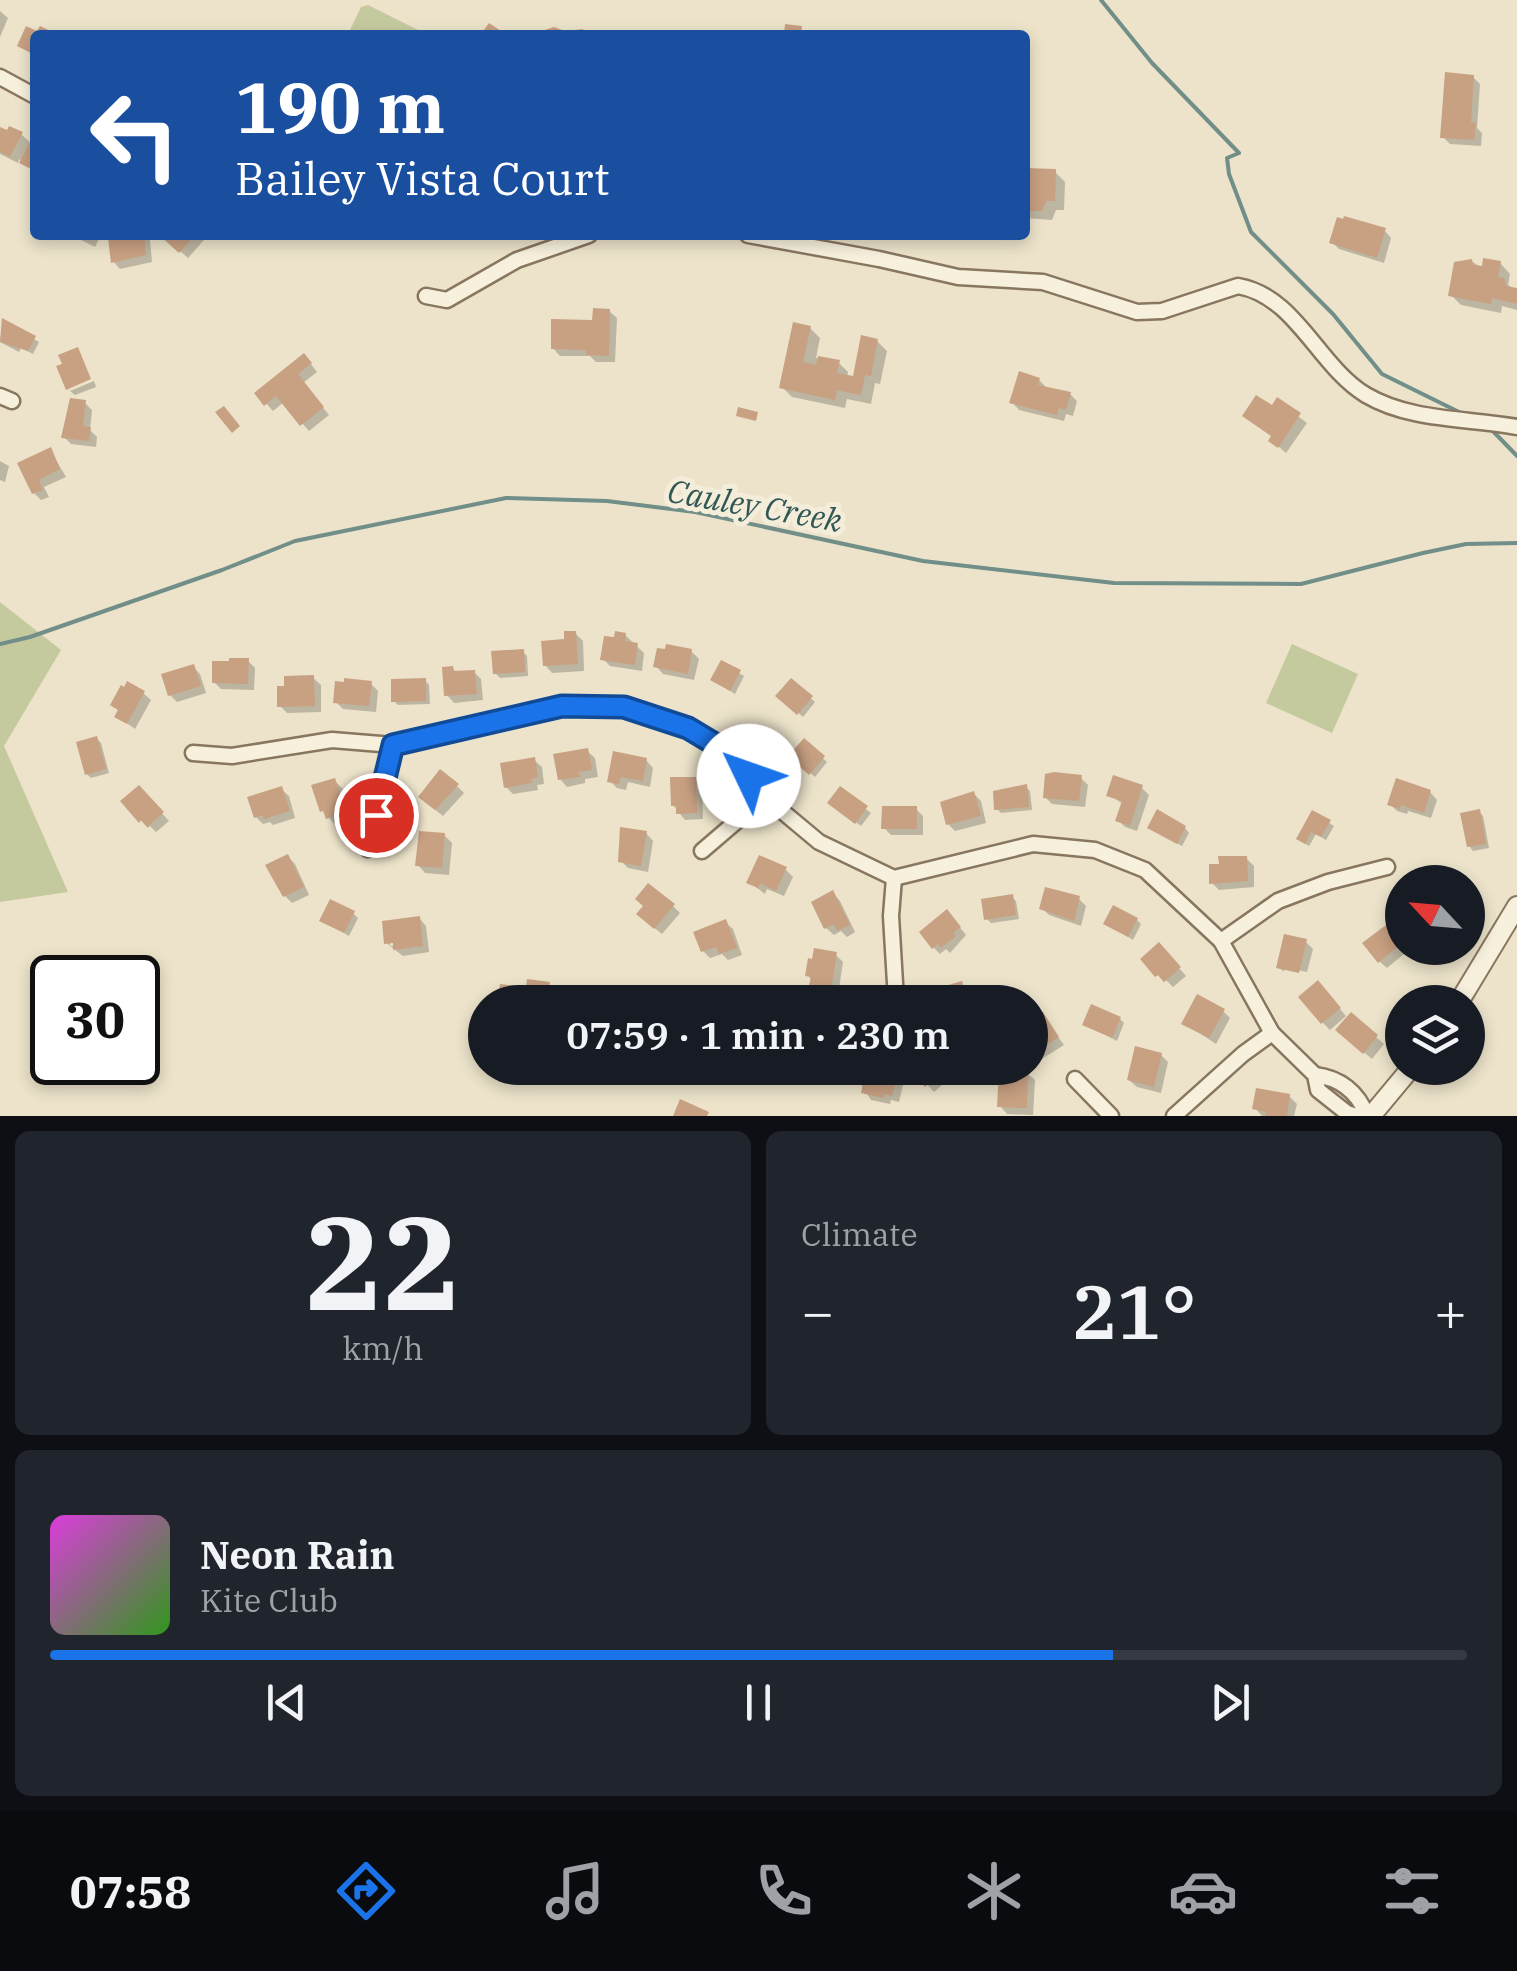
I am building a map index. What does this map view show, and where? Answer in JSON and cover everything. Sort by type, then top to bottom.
[{"type":"street","points":[[0,77],[30,93]]},
{"type":"street","points":[[426,296],[447,300],[516,260],[574,240]]},
{"type":"street","points":[[775,240],[958,278],[1042,282],[1137,312],[1162,311],[1238,286],[1251,288],[1267,296],[1303,330],[1331,365],[1361,392],[1382,404],[1411,412],[1517,427]]},
{"type":"street","points":[[193,752],[232,756],[332,740],[393,745],[562,706],[624,707],[688,728],[733,755],[765,797],[818,842],[894,878],[1033,844],[1095,850],[1145,870],[1222,941],[1272,1033],[1315,1075],[1318,1090],[1356,1116]]},
{"type":"street","points":[[368,850],[393,745]]},
{"type":"street","points":[[702,851],[765,797]]},
{"type":"street","points":[[1222,941],[1278,902],[1328,882],[1385,867]]},
{"type":"street","points":[[894,878],[891,916],[895,985]]},
{"type":"street","points":[[1469,985],[1517,906]]},
{"type":"street","points":[[1174,1116],[1272,1033]]},
{"type":"street","points":[[1315,1075],[1334,1078],[1362,1100],[1369,1116],[1396,1085]]},
{"type":"street","points":[[1075,1079],[1112,1116]]},
{"type":"green space","points":[[368,5],[418,30],[350,30],[361,7]]},
{"type":"green space","points":[[0,602],[61,650],[4,746],[68,892],[0,902]]},
{"type":"green space","points":[[1292,644],[1358,674],[1332,733],[1266,703]]},
{"type":"building","points":[[785,24],[802,26],[802,30],[784,30]]},
{"type":"building","points":[[26,26],[35,30],[30,30],[30,52],[17,46]]},
{"type":"building","points":[[1445,72],[1474,75],[1474,140],[1440,138]]},
{"type":"building","points":[[9,126],[23,132],[10,157],[0,152],[0,127],[7,130]]},
{"type":"building","points":[[30,143],[30,168],[19,163]]},
{"type":"building","points":[[1030,168],[1056,169],[1055,201],[1046,201],[1042,211],[1030,211]]},
{"type":"building","points":[[1337,217],[1386,228],[1377,258],[1329,243]]},
{"type":"building","points":[[108,240],[144,240],[146,255],[111,263]]},
{"type":"building","points":[[165,240],[191,240],[179,253]]},
{"type":"building","points":[[1483,258],[1501,261],[1498,277],[1504,278],[1506,286],[1517,288],[1517,304],[1492,298],[1491,304],[1448,296],[1454,262],[1472,259],[1473,265],[1482,266]]},
{"type":"building","points":[[593,308],[610,309],[609,356],[586,355],[586,350],[551,349],[551,319],[592,320]]},
{"type":"building","points":[[2,318],[36,336],[28,351],[0,342]]},
{"type":"building","points":[[793,322],[811,326],[803,362],[816,365],[818,356],[840,360],[837,373],[853,376],[861,335],[878,339],[871,376],[865,375],[861,395],[837,390],[835,400],[779,388]]},
{"type":"building","points":[[78,347],[91,379],[66,390],[56,366],[62,364],[58,355]]},
{"type":"building","points":[[304,353],[312,363],[298,374],[324,407],[300,426],[276,396],[264,406],[254,393]]},
{"type":"building","points":[[1019,371],[1040,378],[1038,385],[1071,392],[1066,410],[1059,408],[1057,415],[1009,403]]},
{"type":"building","points":[[1256,395],[1272,405],[1277,397],[1301,413],[1278,448],[1268,441],[1271,436],[1242,416]]},
{"type":"building","points":[[70,398],[86,400],[83,426],[91,427],[89,441],[61,438]]},
{"type":"building","points":[[224,406],[240,426],[232,433],[215,412]]},
{"type":"building","points":[[738,407],[758,412],[756,421],[736,416]]},
{"type":"building","points":[[51,447],[60,469],[39,480],[43,490],[32,494],[17,463]]},
{"type":"building","points":[[564,631],[576,631],[578,664],[543,666],[541,641],[564,639]]},
{"type":"building","points":[[615,631],[626,633],[625,641],[638,643],[635,665],[600,660],[604,636],[614,637]]},
{"type":"building","points":[[666,644],[692,649],[688,674],[653,667],[657,648],[665,649]]},
{"type":"building","points":[[524,649],[525,672],[493,674],[491,651]]},
{"type":"building","points":[[249,658],[248,684],[212,683],[212,661]]},
{"type":"building","points":[[721,660],[741,670],[730,691],[710,680]]},
{"type":"building","points":[[194,664],[201,686],[168,696],[161,674]]},
{"type":"building","points":[[453,666],[454,671],[475,670],[477,694],[444,696],[442,667]]},
{"type":"building","points":[[314,675],[315,706],[277,707],[277,686],[284,686],[284,676]]},
{"type":"building","points":[[344,678],[372,681],[369,706],[333,703],[335,681],[344,682]]},
{"type":"building","points":[[426,678],[426,701],[391,702],[391,679]]},
{"type":"building","points":[[791,678],[813,696],[797,715],[775,696]]},
{"type":"building","points":[[127,681],[145,691],[127,724],[114,717],[118,710],[110,705]]},
{"type":"building","points":[[97,736],[106,769],[85,775],[76,742]]},
{"type":"building","points":[[804,738],[825,756],[809,775],[788,756]]},
{"type":"building","points":[[588,748],[592,770],[579,772],[580,777],[558,780],[553,754]]},
{"type":"building","points":[[613,751],[647,758],[643,781],[621,777],[619,784],[607,782]]},
{"type":"building","points":[[535,757],[538,777],[531,779],[532,783],[504,788],[500,763]]},
{"type":"building","points":[[440,769],[459,784],[435,810],[418,797]]},
{"type":"building","points":[[1045,774],[1082,775],[1079,801],[1043,798]]},
{"type":"building","points":[[1113,775],[1143,785],[1130,826],[1115,821],[1122,801],[1106,796]]},
{"type":"building","points":[[670,777],[696,777],[697,813],[676,814],[676,806],[671,806]]},
{"type":"building","points":[[335,778],[346,812],[326,819],[311,785]]},
{"type":"building","points":[[1396,778],[1431,790],[1424,813],[1387,805]]},
{"type":"building","points":[[1027,784],[1029,807],[994,810],[993,791]]},
{"type":"building","points":[[139,785],[164,812],[147,827],[120,801]]},
{"type":"building","points":[[282,786],[290,811],[254,818],[247,797]]},
{"type":"building","points":[[840,786],[868,806],[855,824],[827,803]]},
{"type":"building","points":[[974,791],[981,816],[946,825],[940,802]]},
{"type":"building","points":[[882,806],[917,806],[917,829],[881,829]]},
{"type":"building","points":[[1157,809],[1186,826],[1177,844],[1147,828]]},
{"type":"building","points":[[1480,809],[1486,844],[1467,847],[1460,813]]},
{"type":"building","points":[[1312,810],[1331,820],[1321,837],[1311,832],[1305,844],[1296,839]]},
{"type":"building","points":[[620,827],[647,831],[641,866],[618,862]]},
{"type":"building","points":[[419,831],[445,833],[442,868],[415,866]]},
{"type":"building","points":[[288,854],[304,887],[283,897],[265,865]]},
{"type":"building","points":[[759,855],[787,867],[776,891],[760,883],[758,888],[746,883]]},
{"type":"building","points":[[1218,856],[1247,856],[1248,881],[1209,884],[1209,864],[1219,864]]},
{"type":"building","points":[[648,883],[675,904],[654,929],[636,914],[643,906],[635,899]]},
{"type":"building","points":[[1045,887],[1080,896],[1074,921],[1039,909]]},
{"type":"building","points":[[833,890],[850,925],[837,931],[834,924],[824,929],[811,902]]},
{"type":"building","points":[[1013,894],[1016,915],[984,920],[981,899]]},
{"type":"building","points":[[330,899],[355,911],[344,933],[319,921]]},
{"type":"building","points":[[1113,905],[1138,918],[1128,937],[1103,924]]},
{"type":"building","points":[[947,909],[961,927],[941,948],[938,944],[932,949],[919,932]]},
{"type":"building","points":[[420,916],[423,946],[393,950],[393,943],[384,944],[382,921]]},
{"type":"building","points":[[726,919],[737,948],[719,954],[716,947],[701,952],[693,932]]},
{"type":"building","points":[[1385,926],[1385,957],[1378,963],[1362,943]]},
{"type":"building","points":[[1284,934],[1307,939],[1299,973],[1276,968]]},
{"type":"building","points":[[1159,942],[1181,967],[1164,982],[1140,959]]},
{"type":"building","points":[[814,948],[837,952],[832,985],[809,985],[811,977],[805,976],[808,958],[812,959]]},
{"type":"building","points":[[527,979],[550,982],[550,985],[526,985]]},
{"type":"building","points":[[1318,980],[1341,1008],[1321,1024],[1298,997]]},
{"type":"building","points":[[1197,994],[1225,1009],[1209,1038],[1181,1024]]},
{"type":"building","points":[[1091,1004],[1121,1017],[1112,1038],[1082,1025]]},
{"type":"building","points":[[1351,1012],[1378,1035],[1363,1054],[1335,1030]]},
{"type":"building","points":[[1048,1020],[1059,1037],[1048,1044]]},
{"type":"building","points":[[1135,1046],[1162,1053],[1154,1087],[1127,1080]]},
{"type":"building","points":[[863,1085],[895,1085],[892,1096],[861,1093]]},
{"type":"building","points":[[998,1085],[1028,1085],[1027,1108],[997,1107]]},
{"type":"building","points":[[1256,1088],[1290,1094],[1287,1116],[1265,1116],[1266,1112],[1252,1109]]},
{"type":"building","points":[[680,1099],[709,1112],[707,1116],[673,1116]]},
{"type":"waterway","points":[[1101,0],[1152,63],[1239,153],[1227,158],[1229,174],[1251,232],[1333,314],[1382,374],[1463,414]]},
{"type":"waterway","points":[[1489,427],[1517,456]]},
{"type":"waterway","name":"Cauley Creek","points":[[0,644],[222,570],[295,541],[506,498],[607,501],[695,512],[923,561],[1114,583],[1301,584],[1466,544],[1517,543]]},
{"type":"route","points":[[376,815],[393,745],[562,706],[624,707],[688,728],[733,755],[749,776]]}]
